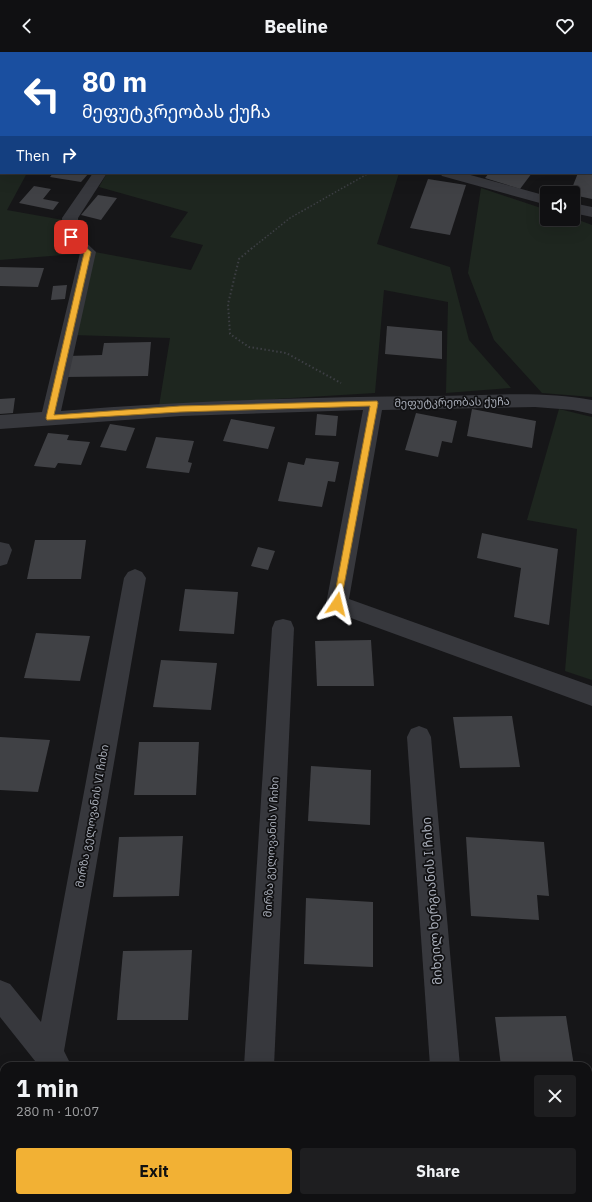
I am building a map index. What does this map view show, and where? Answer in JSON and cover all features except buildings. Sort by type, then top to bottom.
[{"type":"street","points":[[50,418],[88,252],[71,237],[70,218],[99,174]]},
{"type":"street","points":[[456,174],[473,176],[540,199]]},
{"type":"street","points":[[580,209],[592,212]]},
{"type":"street","name":"მეფუტკრეობას ქუჩა","points":[[0,422],[180,409],[374,403],[536,400],[570,402],[592,407]]},
{"type":"street","points":[[374,403],[337,604],[592,696]]},
{"type":"street","name":"მირზა გელოვანის VI ჩიხი","points":[[53,1061],[135,578]]},
{"type":"street","name":"მირზა გელოვანის V ჩიხი","points":[[259,1062],[283,628]]},
{"type":"street","name":"მიხეილ ხერგიანის I ჩიხი","points":[[419,737],[445,1062]]},
{"type":"street","points":[[0,994],[53,1061]]},
{"type":"path","points":[[367,174],[290,218],[239,259],[228,304],[230,334],[249,347],[286,353],[374,403]]},
{"type":"shaded area","points":[[0,174],[26,174],[7,210],[63,220],[76,254],[0,260]]},
{"type":"shaded area","points":[[106,174],[399,174],[377,244],[450,267],[469,340],[511,388],[446,393],[448,302],[384,290],[375,393],[159,406],[170,338],[72,335],[95,252],[191,270],[203,245],[170,237],[188,212],[99,187]]},
{"type":"shaded area","points":[[481,188],[540,208],[540,226],[580,226],[580,221],[592,225],[592,397],[542,393],[494,340],[468,273]]},
{"type":"shaded area","points":[[559,409],[592,417],[592,680],[565,671],[577,529],[527,520]]},
{"type":"route","points":[[71,237],[88,252],[50,418],[180,409],[374,403],[337,604]]}]
